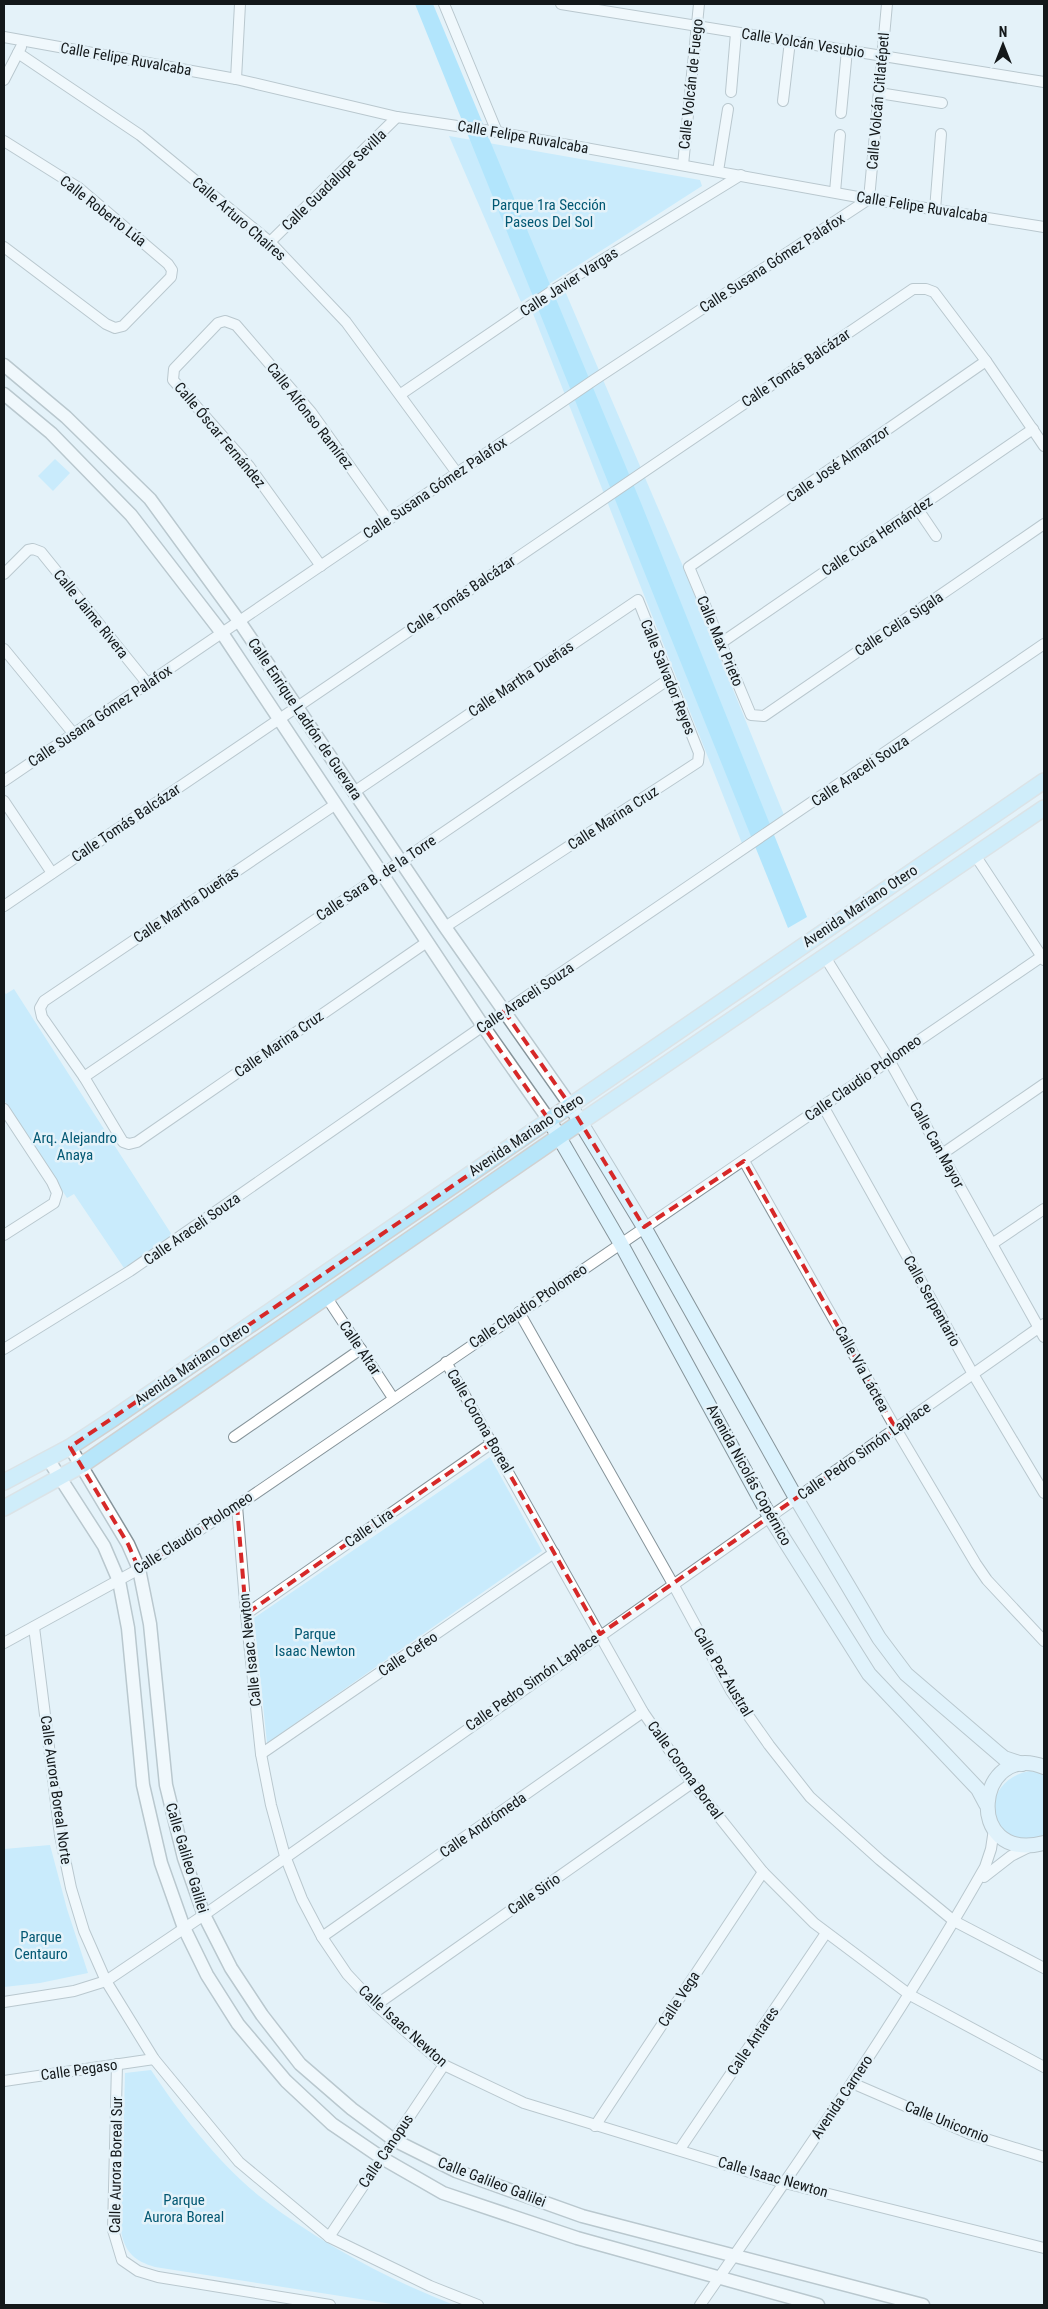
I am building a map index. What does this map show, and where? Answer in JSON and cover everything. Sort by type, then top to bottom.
[{"type":"main road","name":"Avenida Mariano Otero","points":[[4,1482],[70,1447],[1044,781]]},
{"type":"main road","name":"Avenida Mariano Otero","points":[[4,1508],[82,1466],[560,1136],[1044,808]]},
{"type":"main road","name":"Avenida Nicolás Copérnico","points":[[570,1105],[582,1122],[644,1228],[796,1498],[879,1638],[906,1674],[1004,1758],[1032,1765]]},
{"type":"main road","name":"Avenida Nicolás Copérnico","points":[[549,1120],[621,1244],[770,1517],[869,1674],[978,1789],[986,1804],[988,1817],[994,1829]]},
{"type":"main road","points":[[986,1804],[989,1790],[996,1778],[1008,1768],[1032,1765]]},
{"type":"main road","points":[[994,1829],[1004,1839],[1017,1845],[1038,1844]]},
{"type":"street","points":[[236,79],[240,4]]},
{"type":"street","points":[[444,4],[497,132]]},
{"type":"street","name":"Calle Volcán Vesubio","points":[[561,4],[1044,82]]},
{"type":"street","points":[[634,16],[635,4]]},
{"type":"street","name":"Calle Volcán de Fuego","points":[[683,165],[699,4]]},
{"type":"street","name":"Calle Volcán Citlatépetl","points":[[869,199],[887,4]]},
{"type":"street","points":[[731,92],[736,32]]},
{"type":"street","name":"Calle Felipe Ruvalcaba","points":[[4,37],[236,79],[398,118],[462,126],[869,199],[1044,227]]},
{"type":"street","points":[[4,80],[24,41]]},
{"type":"street","points":[[783,101],[790,41]]},
{"type":"street","points":[[841,113],[847,50]]},
{"type":"street","name":"Calle Arturo Chaires","points":[[18,53],[140,135],[270,242],[346,322],[458,473]]},
{"type":"street","points":[[878,92],[942,103]]},
{"type":"street","points":[[718,171],[728,109]]},
{"type":"street","name":"Calle Guadalupe Sevilla","points":[[270,242],[398,118]]},
{"type":"street","points":[[935,210],[941,134]]},
{"type":"street","points":[[835,192],[840,135]]},
{"type":"street","name":"Calle Roberto Lúa","points":[[4,141],[79,188],[168,264],[172,270],[170,277],[122,326],[115,328],[106,324],[4,247]]},
{"type":"street","name":"Calle Javier Vargas","points":[[401,394],[555,288],[741,175]]},
{"type":"street","name":"Calle Susana Gómez Palafox","points":[[4,781],[572,395],[869,199]]},
{"type":"street","name":"Calle Tomás Balcázar","points":[[4,906],[907,292],[919,288],[934,292],[986,361]]},
{"type":"street","name":"Calle Óscar Fernández","points":[[225,320],[218,323],[174,369],[172,376],[175,384],[249,466],[321,566]]},
{"type":"street","name":"Calle Alfonso Ramírez","points":[[225,320],[236,325],[310,412],[388,520]]},
{"type":"street","points":[[986,361],[1044,446]]},
{"type":"street","name":"Calle José Almanzor","points":[[689,567],[986,361]]},
{"type":"street","name":"Calle Enrique Ladrón de Guevara","points":[[4,364],[66,417],[150,499],[239,621],[402,860],[445,927],[570,1105]]},
{"type":"street","name":"Calle Enrique Ladrón de Guevara","points":[[4,394],[51,433],[131,515],[222,633],[483,1026],[549,1120]]},
{"type":"street","points":[[51,433],[66,417]]},
{"type":"street","name":"Calle Cuca Hernández","points":[[721,643],[1033,429]]},
{"type":"street","points":[[917,508],[936,536]]},
{"type":"street","name":"Calle Celia Sigala","points":[[751,715],[764,716],[1044,524]]},
{"type":"street","name":"Calle Jaime Rivera","points":[[4,574],[25,553],[33,549],[41,552],[147,684]]},
{"type":"street","name":"Calle Max Prieto","points":[[689,567],[751,715]]},
{"type":"street","name":"Calle Salvador Reyes","points":[[638,600],[699,753]]},
{"type":"street","name":"Calle Martha Dueñas","points":[[354,792],[638,600]]},
{"type":"street","name":"Calle Araceli Souza","points":[[4,1349],[130,1271],[504,1011],[1044,644]]},
{"type":"street","points":[[4,649],[73,733]]},
{"type":"street","name":"Calle Sara B. de la Torre","points":[[84,1077],[669,679]]},
{"type":"street","name":"Calle Marina Cruz","points":[[445,927],[698,762],[699,753]]},
{"type":"street","points":[[4,801],[52,873]]},
{"type":"street","name":"Calle Martha Dueñas","points":[[84,1077],[42,1017],[40,1008],[44,1001],[336,804]]},
{"type":"street","points":[[975,855],[1043,957]]},
{"type":"street","name":"Calle Marina Cruz","points":[[84,1077],[123,1142],[129,1144],[145,1136],[427,942]]},
{"type":"street","name":"Calle Can Mayor","points":[[825,957],[889,1060],[1042,1330]]},
{"type":"street","name":"Calle Claudio Ptolomeo","points":[[4,1643],[139,1570],[237,1506],[519,1312],[1043,957]]},
{"type":"street","points":[[942,1154],[1044,1084]]},
{"type":"street","name":"Calle Serpentario","points":[[822,1106],[973,1374],[1044,1494]]},
{"type":"street","points":[[4,1109],[52,1182],[57,1194],[54,1203],[4,1236]]},
{"type":"street","points":[[4,1132],[14,1125]]},
{"type":"street","name":"Calle Vía Láctea","points":[[744,1160],[896,1429],[976,1564],[987,1580],[1044,1641]]},
{"type":"street","points":[[992,1244],[1044,1208]]},
{"type":"street","name":"Calle Altar","points":[[327,1298],[393,1398]]},
{"type":"street","name":"Calle Pez Austral","points":[[519,1312],[674,1584],[732,1691],[769,1745],[810,1797],[880,1860],[954,1921],[1044,1968]]},
{"type":"street","name":"Calle Pedro Simón Laplace","points":[[4,2002],[74,1991],[106,1981],[204,1915],[284,1856],[973,1374],[1042,1330]]},
{"type":"street","points":[[234,1436],[361,1349]]},
{"type":"street","name":"Calle Corona Boreal","points":[[446,1362],[643,1712],[692,1783],[763,1872],[826,1932],[910,1995],[1044,2067]]},
{"type":"street","name":"Calle Lira","points":[[246,1614],[492,1442]]},
{"type":"street","name":"Calle Galileo Galilei","points":[[70,1447],[128,1544],[139,1570],[150,1624],[166,1785],[184,1858],[204,1915],[231,1968],[262,2014],[300,2064],[352,2109],[394,2140],[456,2171],[582,2216],[734,2254],[923,2305]]},
{"type":"street","name":"Calle Galileo Galilei","points":[[48,1459],[104,1546],[119,1581],[128,1628],[143,1785],[161,1862],[184,1928],[208,1975],[238,2024],[286,2081],[332,2124],[382,2158],[443,2193],[577,2238],[818,2305]]},
{"type":"street","name":"Calle Isaac Newton","points":[[237,1506],[261,1754],[270,1805],[284,1856],[302,1899],[322,1937],[347,1974],[376,2006],[444,2065],[524,2103],[595,2126],[680,2149],[785,2183],[1044,2248]]},
{"type":"street","name":"Calle Cefeo","points":[[261,1754],[554,1553]]},
{"type":"street","name":"Calle Aurora Boreal Norte","points":[[34,1627],[60,1835],[84,1931],[106,1981],[154,2060],[238,2162],[328,2236],[430,2286],[478,2305]]},
{"type":"street","name":"Calle Andrómeda","points":[[322,1937],[643,1712]]},
{"type":"street","points":[[1032,1765],[1044,1758]]},
{"type":"street","name":"Calle Sirio","points":[[376,2006],[692,1783]]},
{"type":"street","name":"Avenida Carnero","points":[[700,2305],[785,2183],[910,1995],[985,1867],[991,1849],[994,1829]]},
{"type":"street","name":"Avenida Carnero","points":[[976,1884],[1011,1856],[1038,1844]]},
{"type":"street","name":"Calle Vega","points":[[595,2126],[763,1872]]},
{"type":"street","name":"Calle Antares","points":[[680,2149],[826,1932]]},
{"type":"street","name":"Calle Pegaso","points":[[4,2081],[154,2060]]},
{"type":"street","name":"Calle Aurora Boreal Sur","points":[[117,2064],[113,2230],[122,2260],[138,2270],[158,2278],[330,2305]]},
{"type":"street","name":"Calle Canopus","points":[[328,2236],[444,2065]]},
{"type":"street","name":"Calle Unicornio","points":[[852,2083],[970,2134],[1044,2157]]},
{"type":"highlighted area","points":[[504,1011],[570,1105],[644,1227],[744,1161],[896,1429],[600,1634],[492,1443],[246,1614],[237,1506],[139,1569],[128,1544],[70,1447],[549,1120],[483,1026]]},
{"type":"green space","name":"Parque 1ra Sección Paseos Del Sol","points":[[449,136],[700,180],[702,186],[521,302]]},
{"type":"green space","points":[[562,284],[682,564],[786,820],[743,846],[530,306]]},
{"type":"green space","points":[[55,459],[70,473],[53,491],[38,476]]},
{"type":"green space","name":"Arq. Alejandro Anaya","points":[[14,989],[172,1235],[124,1268],[74,1194],[67,1198],[4,1100],[4,992],[6,994]]},
{"type":"green space","name":"Parque Isaac Newton","points":[[490,1457],[542,1551],[267,1743],[254,1618]]},
{"type":"green space","points":[[1030,1771],[1044,1774],[1044,1842],[1024,1843],[1011,1836],[1001,1827],[996,1818],[994,1808],[1001,1788],[1008,1780],[1018,1774]]},
{"type":"green space","name":"Parque Centauro","points":[[50,1845],[67,1909],[88,1973],[40,1983],[4,1987],[4,1849]]},
{"type":"green space","name":"Parque Aurora Boreal","points":[[151,2070],[202,2139],[247,2186],[263,2199],[307,2230],[355,2259],[404,2284],[454,2305],[398,2305],[155,2267],[137,2259],[125,2245],[121,2231],[125,2073]]},
{"type":"shaded area","points":[[415,4],[433,4],[641,503],[807,917],[788,928]]}]
